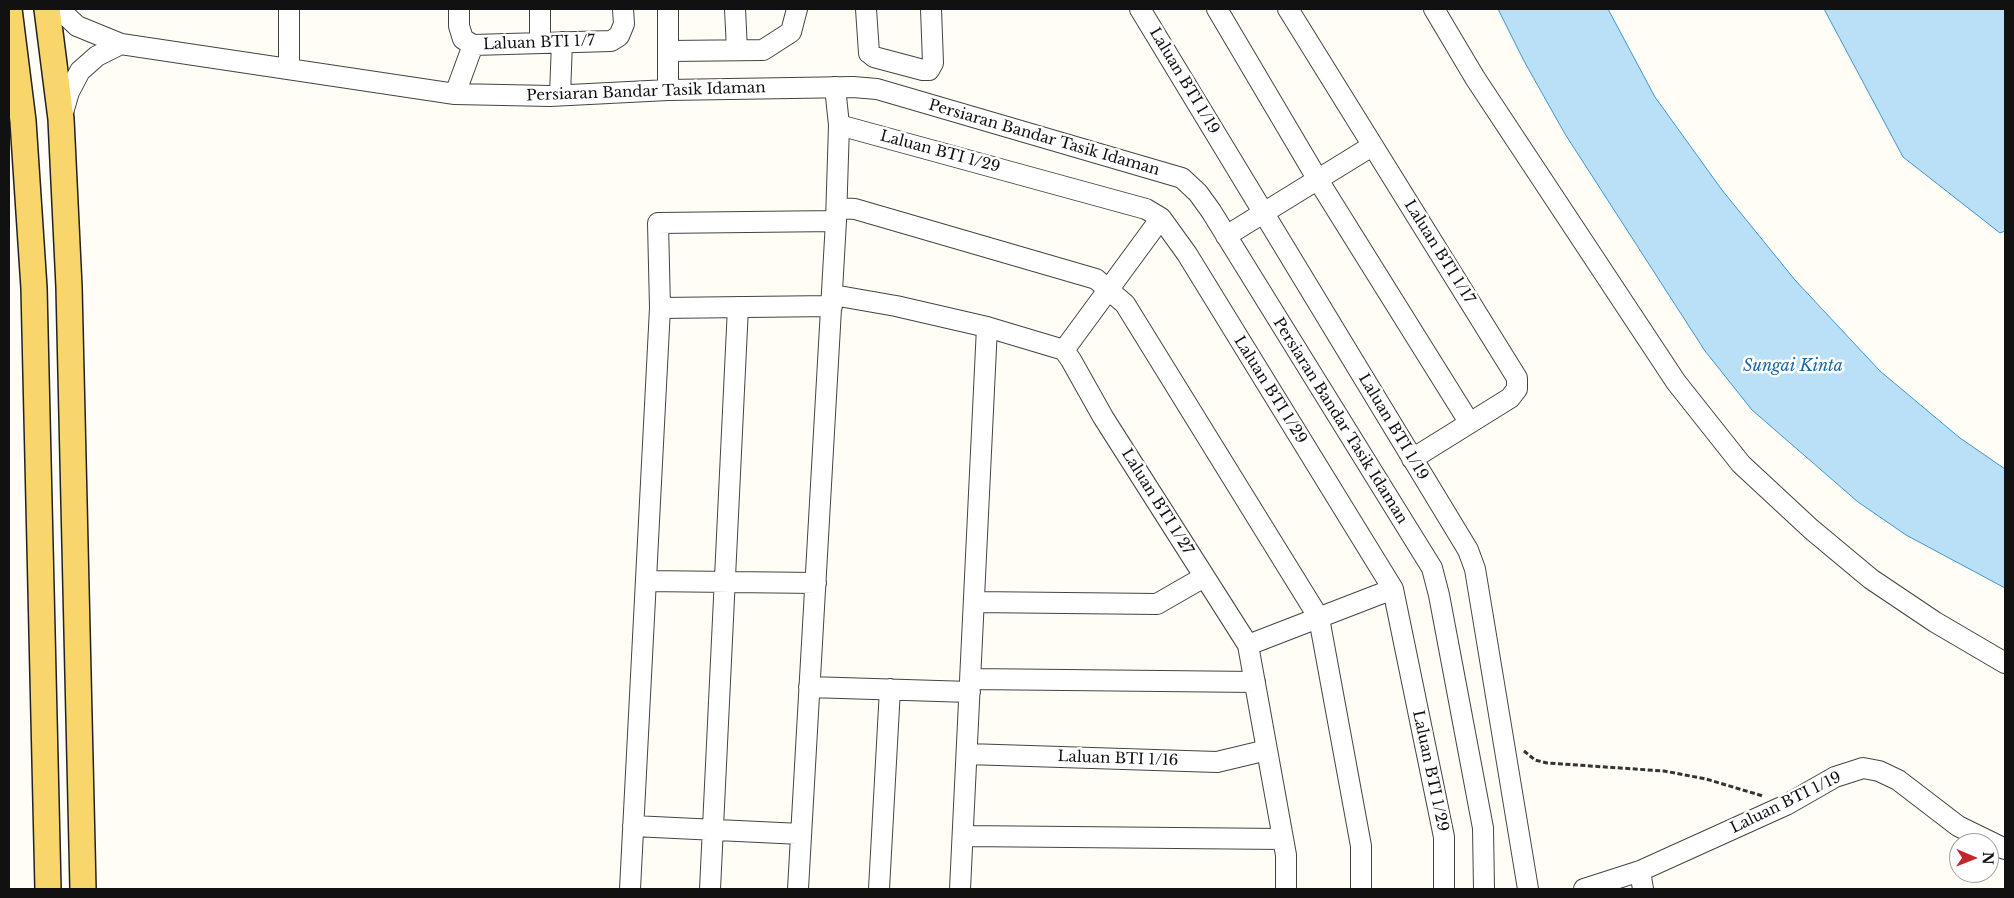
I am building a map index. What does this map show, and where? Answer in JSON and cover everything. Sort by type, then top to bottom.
[{"type":"main road","points":[[9,9],[23,120],[34,288],[48,889]]},
{"type":"main road","points":[[48,9],[61,119],[69,287],[83,889]]},
{"type":"street","name":"Persiaran Bandar Tasik Idaman","points":[[59,9],[77,26],[121,44],[455,94],[560,95],[668,90],[835,87],[877,89],[1182,178],[1198,193],[1226,236],[1432,568],[1439,595],[1483,828],[1484,889]]},
{"type":"street","points":[[289,9],[289,69]]},
{"type":"street","name":"Laluan BTI 1/7","points":[[458,9],[459,26],[463,39],[472,45],[611,41],[619,36],[624,24],[624,9]]},
{"type":"street","points":[[540,9],[540,43]]},
{"type":"street","points":[[668,9],[670,51],[668,90]]},
{"type":"street","points":[[735,9],[737,50]]},
{"type":"street","points":[[670,51],[763,50],[791,32],[797,9]]},
{"type":"street","points":[[866,9],[869,53],[874,57],[929,70],[933,63],[931,9]]},
{"type":"street","name":"Laluan BTI 1/19","points":[[1140,9],[1468,550],[1475,569],[1506,743],[1528,889]]},
{"type":"street","points":[[1217,9],[1318,180],[1469,422]]},
{"type":"street","name":"Laluan BTI 1/17","points":[[1288,9],[1517,378],[1517,389],[1510,398],[1412,459]]},
{"type":"street","points":[[1434,9],[1475,78],[1676,382],[1741,464],[1811,529],[1871,579],[1935,622],[2005,663]]},
{"type":"street","points":[[560,95],[562,42]]},
{"type":"street","points":[[61,119],[69,92],[80,71],[97,56],[121,44]]},
{"type":"street","points":[[455,94],[472,45]]},
{"type":"street","points":[[798,889],[836,215],[839,124],[835,87]]},
{"type":"street","points":[[9,93],[23,120]]},
{"type":"street","name":"Laluan BTI 1/29","points":[[839,124],[1146,209],[1161,218],[1192,262],[1393,589],[1444,837],[1444,889]]},
{"type":"street","points":[[1226,236],[1372,146]]},
{"type":"street","points":[[630,889],[660,308],[658,223],[836,215],[856,209],[1096,279],[1126,304],[1319,618],[1361,846],[1361,889]]},
{"type":"street","points":[[660,308],[738,307],[832,300],[896,306],[987,327],[1064,350],[1161,218]]},
{"type":"street","points":[[710,889],[738,307]]},
{"type":"street","points":[[960,889],[987,327]]},
{"type":"street","name":"Laluan BTI 1/27","points":[[1064,350],[1248,646],[1284,840],[1286,889]]},
{"type":"street","points":[[974,602],[1157,604],[1204,577]]},
{"type":"street","points":[[646,580],[816,583]]},
{"type":"street","points":[[1248,646],[1393,589]]},
{"type":"street","points":[[809,687],[890,689],[1255,682]]},
{"type":"street","points":[[879,889],[890,689]]},
{"type":"street","name":"Laluan BTI 1/16","points":[[967,754],[1218,762],[1267,750]]},
{"type":"street","name":"Laluan BTI 1/19","points":[[1584,889],[1641,880],[1835,777],[1863,768],[1872,768],[1898,780],[1958,826],[2005,849]]},
{"type":"street","points":[[633,826],[801,834]]},
{"type":"street","points":[[963,836],[1284,840]]},
{"type":"path","points":[[1506,743],[1516,745],[1535,760],[1547,763],[1664,771],[1706,779],[1768,798],[1775,810]]},
{"type":"water","name":"Sungai Kinta","points":[[1498,9],[1608,9],[1655,97],[1722,190],[1795,280],[1880,371],[1960,438],[2005,469],[2005,588],[1906,535],[1858,502],[1752,410],[1705,351],[1565,134],[1524,61]]},
{"type":"water","points":[[1824,9],[2005,9],[2005,231],[2000,233],[1903,157]]}]
